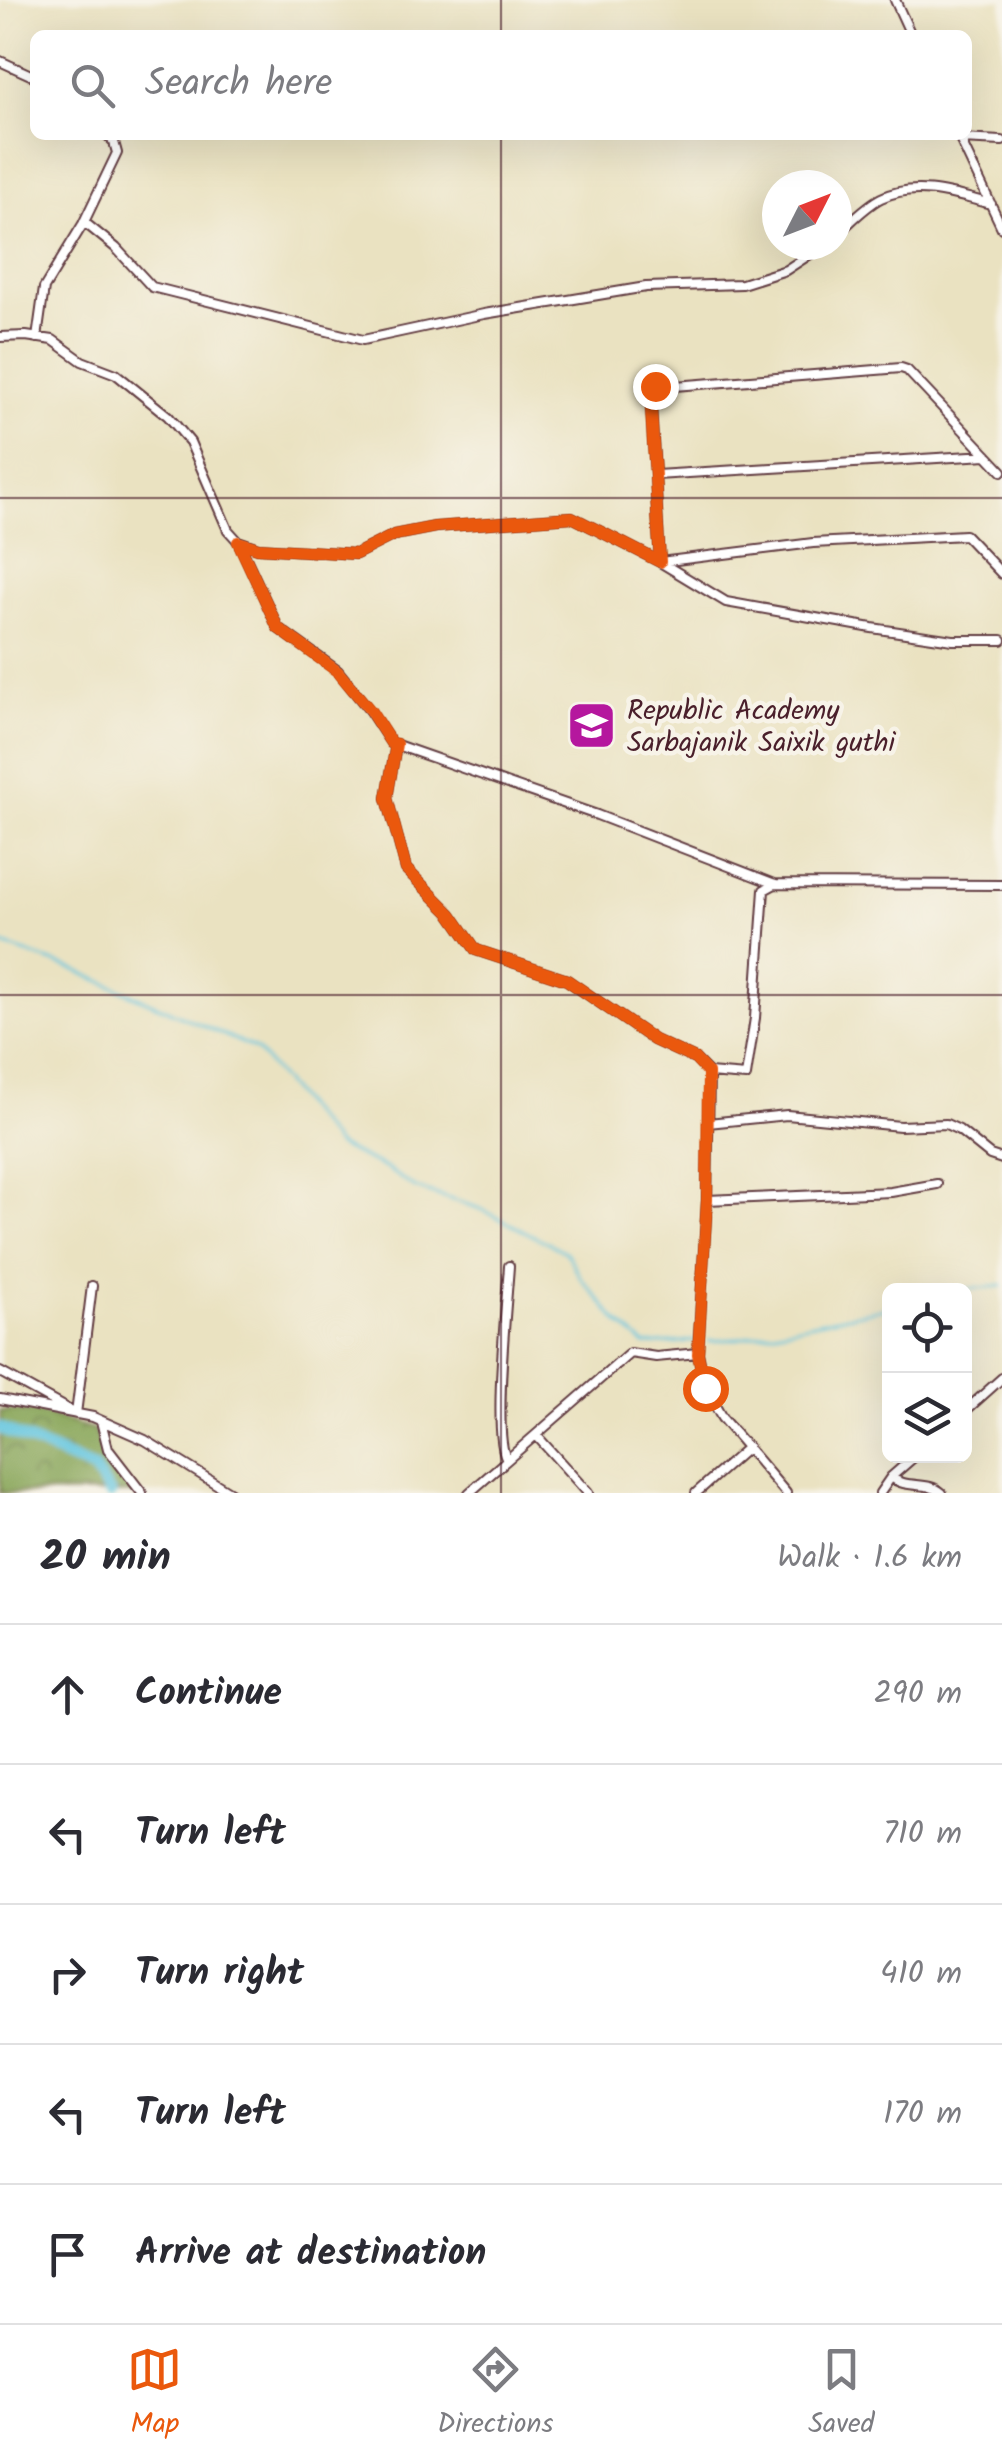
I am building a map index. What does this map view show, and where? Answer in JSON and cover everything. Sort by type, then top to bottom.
[{"type":"street","points":[[895,0],[910,30]]},
{"type":"street","points":[[0,60],[30,75]]},
{"type":"street","points":[[972,139],[1002,142]]},
{"type":"street","points":[[37,338],[44,288],[84,222],[117,153],[112,140]]},
{"type":"street","points":[[960,140],[1002,228]]},
{"type":"street","points":[[852,222],[880,199],[904,192],[943,191],[991,204]]},
{"type":"street","points":[[84,222],[116,248],[152,287],[363,340],[484,314],[646,287],[742,284],[786,270],[801,260]]},
{"type":"street","points":[[0,337],[53,340],[82,362],[116,374],[168,416],[190,442],[228,530],[238,542],[278,628],[338,672],[391,743],[597,814],[774,884],[1002,885]]},
{"type":"street","points":[[660,562],[652,386],[907,370],[1002,471]]},
{"type":"street","points":[[656,475],[987,454]]},
{"type":"street","points":[[238,542],[258,548],[356,554],[394,535],[435,527],[572,517],[660,562],[726,602],[953,640],[1002,640]]},
{"type":"street","points":[[660,562],[812,543],[965,536],[1002,574]]},
{"type":"street","points":[[396,744],[387,798],[406,869],[451,914],[476,950],[567,980],[654,1040],[695,1059],[708,1073],[746,1076],[756,1018],[764,890],[774,884]]},
{"type":"street","points":[[708,1073],[707,1200],[698,1354],[705,1388],[722,1418],[786,1493]]},
{"type":"street","points":[[708,1123],[787,1115],[900,1126],[946,1124],[990,1156],[1002,1159]]},
{"type":"street","points":[[707,1200],[890,1192],[937,1184]]},
{"type":"street","points":[[507,1458],[501,1451],[501,1409],[508,1266]]},
{"type":"street","points":[[76,1414],[92,1286]]},
{"type":"street","points":[[469,1493],[630,1353],[656,1357],[698,1354]]},
{"type":"street","points":[[0,1372],[76,1414]]},
{"type":"street","points":[[972,1405],[1002,1378]]},
{"type":"street","points":[[0,1399],[101,1421],[145,1440],[231,1493]]},
{"type":"street","points":[[101,1421],[108,1448],[142,1493]]},
{"type":"street","points":[[536,1435],[588,1493]]},
{"type":"street","points":[[696,1493],[748,1447]]},
{"type":"street","points":[[880,1493],[908,1463]]},
{"type":"street","points":[[891,1477],[902,1486],[930,1486],[942,1493]]},
{"type":"green space","points":[[0,1410],[38,1412],[93,1429],[110,1462],[134,1493],[0,1493]]},
{"type":"waterway","points":[[0,944],[76,970],[256,1049],[336,1145],[385,1168],[415,1188],[481,1209],[566,1252],[581,1278],[617,1321],[645,1345],[695,1341]]},
{"type":"waterway","points":[[972,1289],[1002,1286]]},
{"type":"waterway","points":[[709,1341],[882,1309]]},
{"type":"waterway","points":[[0,1428],[93,1469],[110,1493]]},
{"type":"place","name":"Republic Academy Sarbajanik Saixik guthi","points":[[592,725]]},
{"type":"route","points":[[655,386],[650,392],[660,562],[572,517],[435,527],[394,535],[356,554],[258,548],[238,542],[278,628],[338,672],[391,743],[396,744],[387,798],[406,869],[451,914],[476,950],[567,980],[654,1040],[695,1059],[708,1073],[707,1200],[698,1354],[705,1388]]}]
